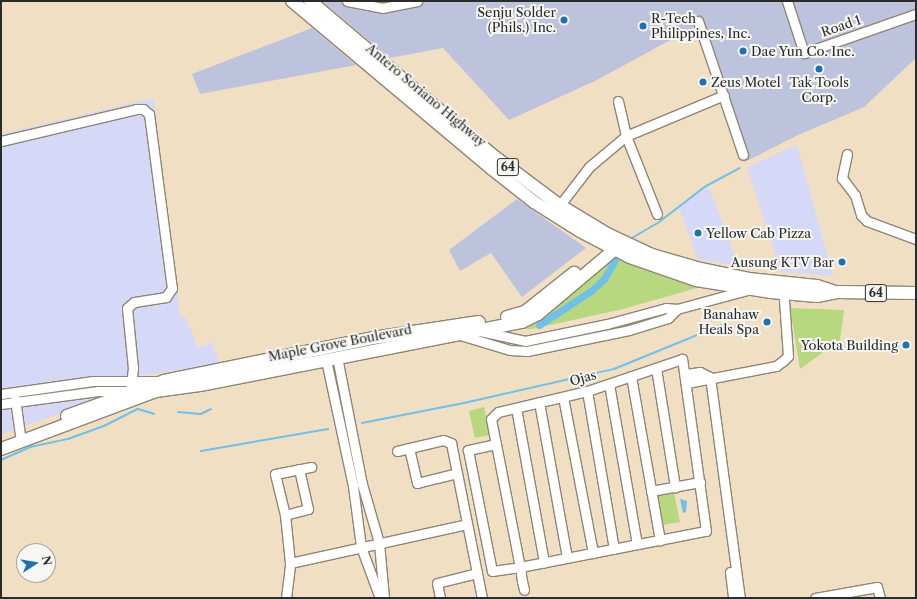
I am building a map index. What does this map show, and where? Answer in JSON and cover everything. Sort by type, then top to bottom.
[{"type":"main road","name":"Antero Soriano Highway","points":[[292,1],[491,168],[613,245],[677,274],[748,289],[783,289],[817,286],[837,292],[916,293]]},
{"type":"main road","name":"Antero Soriano Highway","points":[[310,1],[556,209]]},
{"type":"main road","name":"Antero Soriano Highway","points":[[613,245],[652,254],[697,268],[783,289]]},
{"type":"main road","points":[[457,330],[522,313],[613,245]]},
{"type":"main road","points":[[457,330],[477,330],[530,319],[613,245]]},
{"type":"main road","name":"Maple Grove Boulevard","points":[[1,441],[20,435],[131,386],[164,381],[373,338],[457,330]]},
{"type":"main road","name":"Maple Grove Boulevard","points":[[156,391],[200,385],[457,330]]},
{"type":"main road","points":[[1,449],[156,391]]},
{"type":"street","points":[[347,1],[382,8],[417,1]]},
{"type":"street","name":"Road 1","points":[[787,1],[804,53],[916,14]]},
{"type":"street","points":[[698,21],[724,95],[743,156]]},
{"type":"street","points":[[556,209],[589,167],[626,136],[724,95]]},
{"type":"street","points":[[618,101],[626,136],[657,214]]},
{"type":"street","points":[[1,142],[136,109],[143,109],[149,114],[172,288],[166,297],[136,301],[127,308],[133,368],[131,386]]},
{"type":"street","points":[[847,154],[842,178],[855,195],[864,218],[867,221],[916,239]]},
{"type":"street","name":"Maple Grove Boulevard","points":[[477,330],[525,341],[613,323],[666,308],[677,309],[748,289]]},
{"type":"street","points":[[524,590],[520,567],[496,444],[468,450],[492,571],[520,567],[706,531],[687,378],[707,378],[776,366],[783,361],[788,356],[783,289]]},
{"type":"street","name":"Maple Grove Boulevard","points":[[457,330],[505,349],[528,351],[629,330],[668,318],[677,309]]},
{"type":"street","points":[[331,358],[358,485],[380,543],[384,598]]},
{"type":"street","name":"Ojas","points":[[496,444],[491,419],[498,412],[587,391],[682,359],[687,378]]},
{"type":"street","points":[[656,368],[675,487]]},
{"type":"street","points":[[631,376],[660,540]]},
{"type":"street","points":[[707,378],[733,598]]},
{"type":"street","points":[[707,378],[740,598]]},
{"type":"street","name":"Maple Grove Boulevard","points":[[1,394],[15,394],[93,381],[156,391]]},
{"type":"street","points":[[609,384],[638,544]]},
{"type":"street","name":"Maple Grove Boulevard","points":[[1,404],[16,404],[131,386]]},
{"type":"street","points":[[587,391],[614,549]]},
{"type":"street","points":[[15,394],[20,435]]},
{"type":"street","points":[[563,397],[593,553]]},
{"type":"street","points":[[539,402],[567,558]]},
{"type":"street","points":[[516,408],[544,562]]},
{"type":"street","points":[[397,451],[443,440],[451,443],[482,598]]},
{"type":"street","points":[[409,448],[417,483],[457,473]]},
{"type":"street","points":[[286,598],[290,563],[285,515],[275,474],[311,467]]},
{"type":"street","points":[[285,515],[308,510],[299,469]]},
{"type":"street","points":[[651,491],[700,482]]},
{"type":"street","points":[[358,485],[361,548],[380,598]]},
{"type":"street","points":[[290,563],[467,524]]},
{"type":"street","points":[[440,598],[437,582],[477,573]]},
{"type":"street","points":[[815,598],[858,594],[877,587],[880,598]]},
{"type":"shaded area","points":[[322,1],[916,1],[916,58],[864,107],[796,136],[745,162],[700,24],[595,81],[509,120],[443,48],[390,58]]},
{"type":"shaded area","points":[[312,28],[356,65],[200,94],[192,74]]},
{"type":"shaded area","points":[[154,98],[180,316],[186,318],[198,347],[213,343],[219,364],[137,376],[71,409],[1,435],[1,134]]},
{"type":"shaded area","points":[[797,145],[833,276],[781,272],[747,167]]},
{"type":"shaded area","points":[[709,187],[739,266],[698,259],[679,208]]},
{"type":"shaded area","points":[[517,199],[586,248],[522,297],[491,253],[460,271],[449,250]]},
{"type":"green space","points":[[613,258],[697,288],[623,309],[532,329],[517,329]]},
{"type":"green space","points":[[790,308],[844,310],[840,340],[800,369]]},
{"type":"green space","points":[[484,407],[490,435],[475,438],[469,411]]},
{"type":"green space","points":[[674,493],[680,522],[662,525],[657,496]]},
{"type":"water","points":[[680,499],[687,501],[686,512],[683,513]]},
{"type":"waterway","points":[[630,239],[659,222],[706,186],[740,168]]},
{"type":"waterway","points":[[539,325],[591,291],[604,279],[616,258]]},
{"type":"waterway","points":[[362,423],[464,403],[614,369],[727,323]]},
{"type":"waterway","points":[[1,460],[30,447],[68,439],[104,426],[138,409],[154,414]]},
{"type":"waterway","points":[[178,412],[201,414],[211,409]]},
{"type":"waterway","points":[[201,451],[328,429]]},
{"type":"place","name":"Senju Solder (Phils.) Inc.","points":[[564,20]]},
{"type":"place","name":"R-Tech Philippines, Inc.","points":[[643,26]]},
{"type":"place","name":"Dae Yun Co. Inc.","points":[[743,51]]},
{"type":"place","name":"Tak Tools Corp.","points":[[819,69]]},
{"type":"place","name":"Zeus Motel","points":[[703,82]]},
{"type":"place","name":"Yellow Cab Pizza","points":[[698,233]]},
{"type":"place","name":"Ausung KTV Bar","points":[[842,262]]},
{"type":"place","name":"Banahaw Heals Spa","points":[[767,322]]},
{"type":"place","name":"Yokota Building","points":[[906,345]]}]
